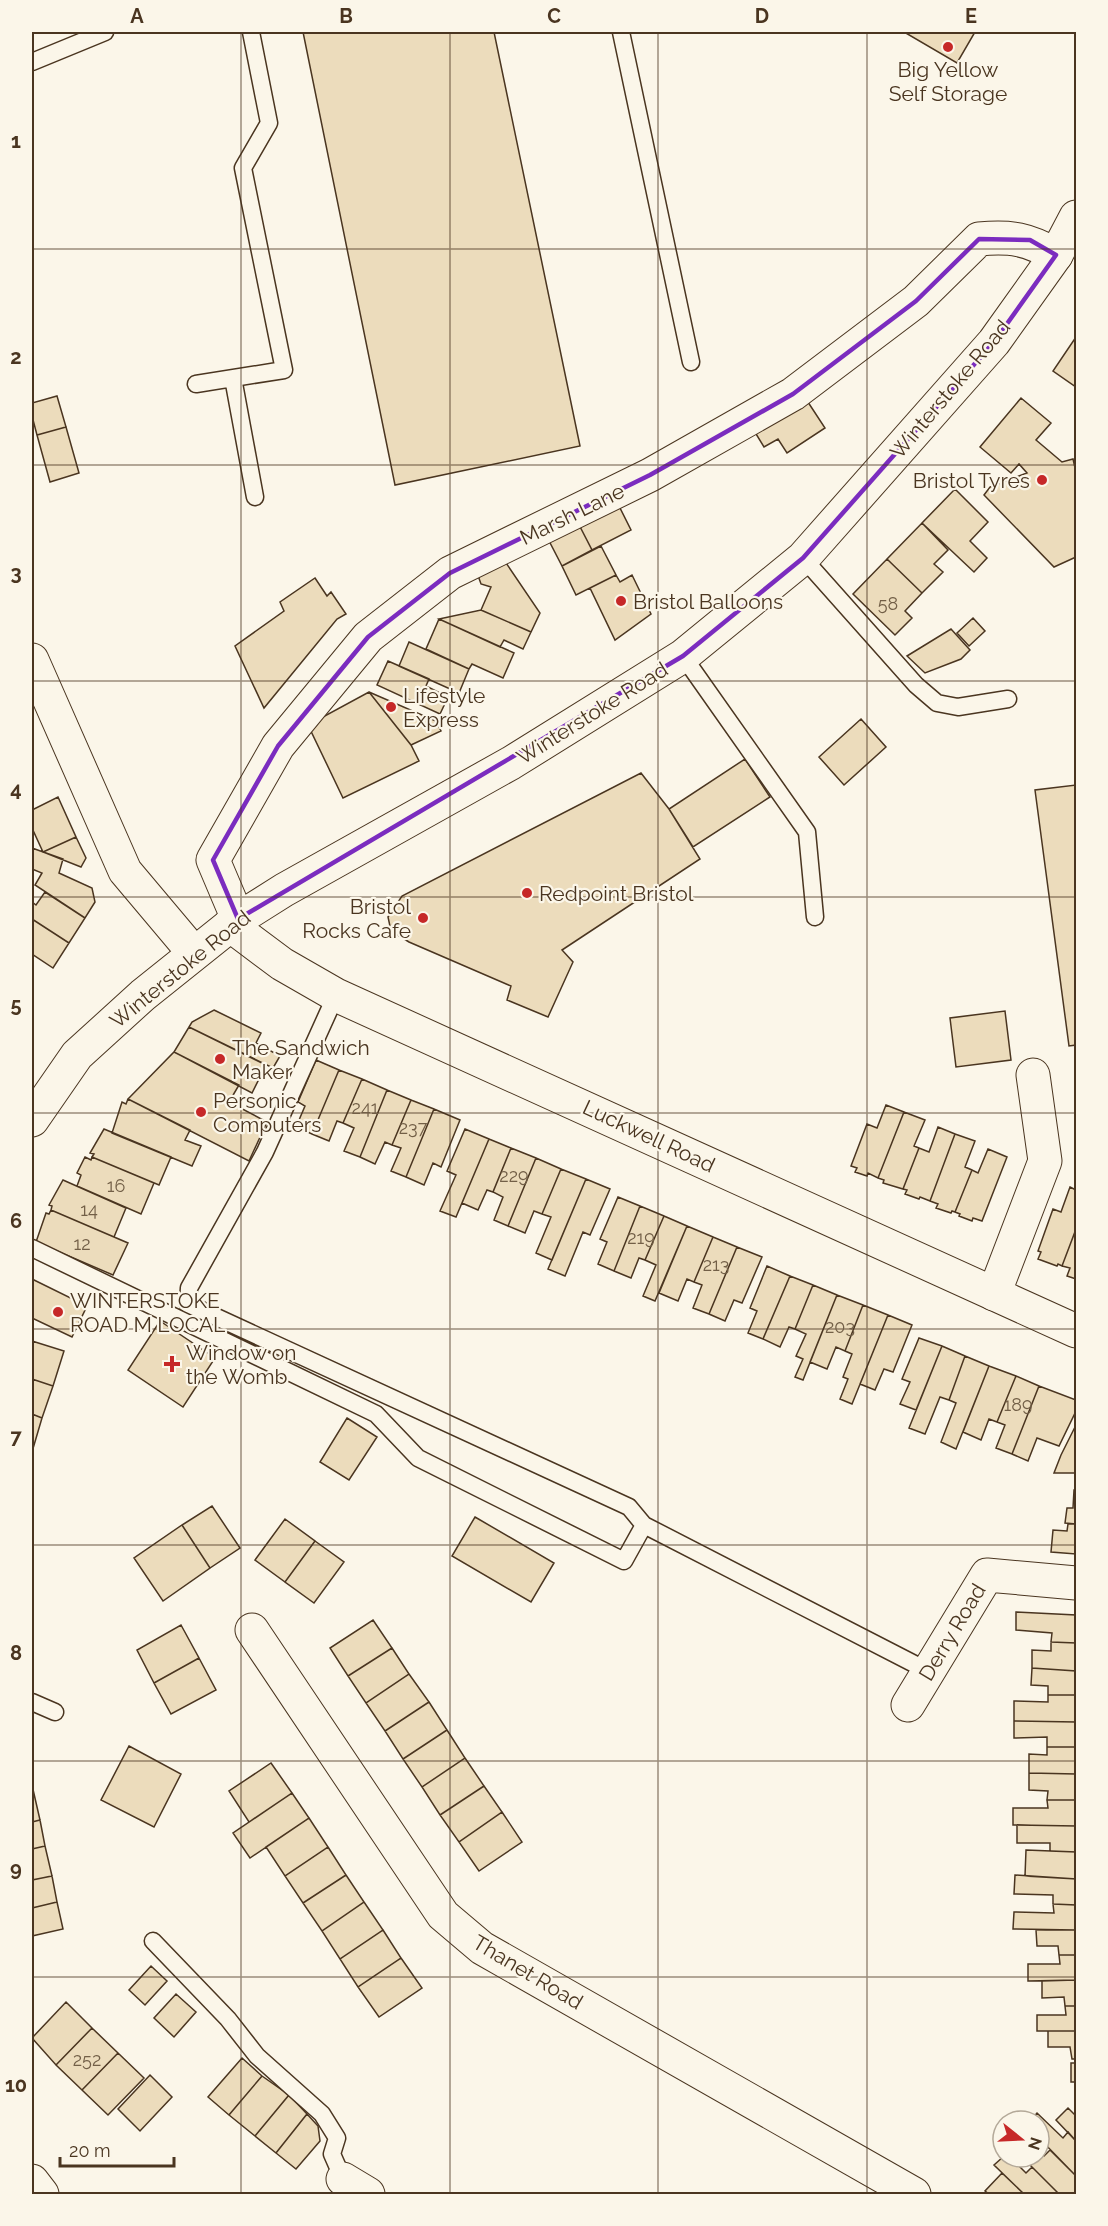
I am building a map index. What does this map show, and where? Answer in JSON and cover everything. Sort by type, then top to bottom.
[{"type":"main road","name":"Winterstoke Road","points":[[32,1120],[77,1055],[143,995],[234,922],[284,890],[511,763],[683,656],[803,558],[994,342],[1056,255],[1077,217]]},
{"type":"main road","name":"Marsh Lane","points":[[234,922],[213,860],[278,746],[368,637],[450,573],[650,475],[793,393],[916,301],[979,239],[1004,237],[1030,240],[1056,255]]},
{"type":"main road","points":[[32,660],[125,871],[195,953]]},
{"type":"main road","name":"Luckwell Road","points":[[234,922],[282,963],[336,995],[1077,1331]]},
{"type":"main road","points":[[994,1294],[1045,1161],[1033,1075]]},
{"type":"main road","name":"Derry Road","points":[[908,1705],[987,1575],[1077,1583]]},
{"type":"main road","name":"Thanet Road","points":[[252,1630],[443,1915],[482,1948],[914,2194]]},
{"type":"main road","points":[[32,2181],[42,2194]]},
{"type":"lane","points":[[32,62],[105,32]]},
{"type":"lane","points":[[196,384],[284,370],[243,168],[269,123],[251,32]]},
{"type":"lane","points":[[621,32],[691,362]]},
{"type":"lane","points":[[233,378],[255,497]]},
{"type":"lane","points":[[803,558],[916,685],[937,703],[958,707],[1008,699]]},
{"type":"lane","points":[[683,656],[807,832],[815,918]]},
{"type":"lane","points":[[336,995],[265,1152],[189,1288],[188,1304],[629,1507],[644,1525],[928,1671]]},
{"type":"lane","points":[[32,1248],[376,1414],[418,1458],[624,1561],[644,1525]]},
{"type":"lane","points":[[32,1702],[55,1712]]},
{"type":"lane","points":[[153,1941],[228,2019],[257,2056],[322,2114],[337,2138],[332,2154],[356,2187]]},
{"type":"highlighted area","points":[[979,239],[1030,240],[1056,255],[994,342],[803,558],[683,656],[238,919],[213,860],[278,746],[368,637],[450,573],[650,475],[793,394],[916,301]]},
{"type":"building","points":[[303,32],[494,32],[580,446],[395,485]]},
{"type":"building","name":"Big Yellow Self Storage","points":[[904,32],[975,32],[957,63]]},
{"type":"building","points":[[1076,337],[1076,387],[1053,371]]},
{"type":"building","points":[[57,396],[66,427],[37,435],[32,416],[32,403]]},
{"type":"building","points":[[804,396],[825,428],[787,453],[778,439],[764,447],[753,429]]},
{"type":"building","name":"Bristol Tyres","points":[[1021,398],[1051,423],[1036,440],[1062,462],[1073,459],[1076,472],[1076,557],[1054,567],[984,495],[990,487],[1027,473],[1019,464],[1011,473],[980,447]]},
{"type":"building","points":[[66,427],[79,473],[50,482],[37,435]]},
{"type":"building","points":[[955,489],[988,522],[970,541],[987,558],[974,572],[922,523]]},
{"type":"building","points":[[617,502],[631,530],[592,550],[575,517]]},
{"type":"building","points":[[575,517],[592,550],[562,566],[545,533]]},
{"type":"building","points":[[922,523],[948,550],[934,564],[943,572],[922,593],[887,559]]},
{"type":"building","points":[[601,546],[616,575],[576,595],[562,566]]},
{"type":"building","points":[[500,554],[540,613],[531,632],[481,610],[491,587],[481,584],[475,567]]},
{"type":"building","points":[[887,559],[922,593],[905,611],[912,618],[895,635],[853,594]]},
{"type":"building","name":"Bristol Balloons","points":[[616,575],[620,582],[632,575],[651,614],[615,640],[590,588]]},
{"type":"building","points":[[315,578],[327,596],[331,592],[346,614],[337,619],[264,708],[235,646],[284,611],[280,602]]},
{"type":"building","points":[[481,610],[531,632],[523,649],[504,640],[500,647],[439,619]]},
{"type":"building","points":[[973,618],[985,631],[969,646],[957,633]]},
{"type":"building","points":[[439,619],[514,653],[503,678],[472,664],[469,669],[426,649]]},
{"type":"building","points":[[951,629],[970,650],[961,659],[925,673],[907,656]]},
{"type":"building","points":[[409,642],[469,669],[459,693],[399,666]]},
{"type":"building","points":[[388,661],[429,679],[426,686],[448,697],[440,714],[377,685]]},
{"type":"building","points":[[369,692],[411,745],[419,761],[343,798],[308,725]]},
{"type":"building","name":"Lifestyle Express","points":[[369,692],[436,721],[441,731],[411,745]]},
{"type":"building","points":[[861,719],[886,747],[844,785],[819,757]]},
{"type":"building","points":[[745,759],[770,797],[693,847],[669,809]]},
{"type":"building","name":"Redpoint Bristol","points":[[641,773],[669,809],[700,859],[562,950],[573,962],[548,1017],[507,1000],[511,986],[409,942],[391,931],[388,917],[402,896]]},
{"type":"building","points":[[1076,785],[1076,1045],[1069,1046],[1035,790]]},
{"type":"building","points":[[58,797],[76,837],[43,852],[32,828],[32,810]]},
{"type":"building","points":[[76,837],[86,858],[81,867],[43,852]]},
{"type":"building","points":[[32,848],[63,859],[59,873],[92,888],[95,902],[85,918],[35,885],[42,873],[32,869]]},
{"type":"building","points":[[45,892],[85,918],[69,943],[32,919],[32,902],[36,905]]},
{"type":"building","points":[[32,919],[69,943],[53,968],[32,954]]},
{"type":"building","points":[[214,1010],[261,1033],[256,1043],[280,1056],[273,1068],[189,1027],[192,1022]]},
{"type":"building","points":[[1005,1011],[1011,1060],[956,1067],[950,1018]]},
{"type":"building","name":"The Sandwich Maker","points":[[189,1027],[266,1065],[252,1093],[174,1052]]},
{"type":"building","name":"Personic Computers","points":[[174,1052],[239,1085],[229,1102],[267,1122],[249,1161],[128,1099]]},
{"type":"building","points":[[316,1060],[339,1070],[312,1134],[296,1127],[305,1106],[298,1102]]},
{"type":"building","points":[[339,1070],[362,1079],[343,1123],[337,1121],[329,1141],[312,1134]]},
{"type":"building","points":[[362,1079],[387,1090],[360,1157],[344,1151],[354,1128],[343,1123]]},
{"type":"building","points":[[387,1090],[411,1100],[392,1145],[385,1142],[375,1164],[360,1157]]},
{"type":"building","points":[[128,1099],[190,1130],[185,1140],[201,1146],[192,1166],[112,1133],[122,1102],[126,1104]]},
{"type":"building","points":[[411,1100],[434,1109],[406,1177],[391,1171],[401,1148],[392,1145]]},
{"type":"building","points":[[886,1105],[904,1112],[878,1178],[868,1173],[867,1176],[855,1172],[857,1168],[851,1166],[867,1124],[877,1128]]},
{"type":"building","points":[[434,1109],[460,1120],[441,1167],[433,1163],[424,1185],[406,1177]]},
{"type":"building","points":[[904,1112],[925,1120],[914,1146],[919,1148],[903,1189],[883,1183],[884,1180],[878,1178]]},
{"type":"building","points":[[938,1127],[955,1134],[930,1201],[905,1194],[907,1190],[903,1189],[919,1148],[929,1152]]},
{"type":"building","points":[[104,1129],[171,1157],[159,1185],[92,1157],[94,1154],[90,1153]]},
{"type":"building","points":[[465,1129],[489,1139],[456,1217],[440,1211],[456,1175],[447,1171]]},
{"type":"building","points":[[955,1134],[975,1141],[965,1167],[972,1170],[955,1212],[951,1213],[936,1208],[938,1204],[930,1201]]},
{"type":"building","points":[[489,1139],[511,1148],[493,1192],[487,1190],[478,1210],[462,1203]]},
{"type":"building","points":[[511,1148],[536,1158],[508,1226],[494,1220],[503,1197],[493,1192]]},
{"type":"building","points":[[988,1149],[1007,1157],[982,1221],[973,1218],[972,1221],[955,1212],[972,1170],[978,1173]]},
{"type":"building","points":[[85,1157],[91,1160],[92,1157],[154,1183],[141,1214],[77,1186],[81,1175],[77,1173]]},
{"type":"building","points":[[536,1158],[561,1169],[542,1214],[534,1211],[525,1233],[508,1226]]},
{"type":"building","points":[[561,1169],[586,1179],[552,1260],[536,1253],[551,1217],[542,1214]]},
{"type":"building","points":[[586,1179],[610,1189],[590,1235],[583,1232],[565,1276],[548,1269]]},
{"type":"building","points":[[63,1180],[126,1208],[114,1237],[51,1210],[52,1206],[49,1205]]},
{"type":"building","points":[[1070,1187],[1076,1190],[1076,1229],[1062,1266],[1058,1264],[1057,1266],[1038,1259],[1041,1252],[1038,1251],[1053,1209],[1061,1212]]},
{"type":"building","points":[[618,1197],[640,1206],[614,1271],[598,1264],[607,1242],[600,1239]]},
{"type":"building","points":[[640,1206],[664,1216],[645,1260],[639,1258],[631,1278],[614,1271]]},
{"type":"building","points":[[51,1210],[128,1243],[113,1275],[36,1242],[46,1213],[49,1214]]},
{"type":"building","points":[[664,1216],[687,1226],[655,1301],[643,1296],[656,1265],[645,1260]]},
{"type":"building","points":[[687,1226],[713,1237],[694,1282],[687,1279],[678,1301],[659,1293]]},
{"type":"building","points":[[1076,1229],[1076,1279],[1067,1276],[1070,1268],[1062,1266]]},
{"type":"building","points":[[713,1237],[737,1247],[709,1314],[693,1308],[702,1285],[694,1282]]},
{"type":"building","points":[[737,1247],[762,1257],[742,1303],[734,1300],[725,1321],[709,1314]]},
{"type":"building","points":[[767,1266],[790,1276],[763,1339],[748,1333],[757,1311],[750,1308]]},
{"type":"building","points":[[790,1276],[813,1285],[795,1329],[789,1327],[780,1347],[763,1339]]},
{"type":"building","name":"WINTERSTOKE ROAD M LOCAL","points":[[32,1279],[87,1306],[72,1337],[32,1318]]},
{"type":"building","points":[[813,1285],[837,1295],[803,1380],[795,1377],[803,1359],[796,1356],[806,1334],[795,1329]]},
{"type":"building","points":[[837,1295],[863,1305],[845,1351],[836,1347],[827,1369],[810,1362]]},
{"type":"building","points":[[863,1305],[888,1315],[852,1404],[840,1399],[848,1379],[843,1377],[852,1354],[845,1351]]},
{"type":"building","points":[[888,1315],[912,1325],[893,1372],[884,1369],[875,1390],[860,1384]]},
{"type":"building","name":"Window on the Womb","points":[[160,1321],[215,1358],[183,1407],[128,1370]]},
{"type":"building","points":[[919,1338],[942,1346],[916,1410],[900,1404],[910,1382],[902,1379]]},
{"type":"building","points":[[32,1341],[64,1351],[53,1386],[32,1379]]},
{"type":"building","points":[[942,1346],[965,1356],[949,1400],[940,1397],[925,1434],[909,1428]]},
{"type":"building","points":[[965,1356],[989,1366],[956,1449],[941,1442],[956,1403],[949,1400]]},
{"type":"building","points":[[989,1366],[1016,1376],[997,1422],[989,1419],[981,1440],[963,1432]]},
{"type":"building","points":[[1016,1376],[1039,1386],[1012,1454],[996,1448],[1005,1425],[997,1422]]},
{"type":"building","points":[[32,1379],[53,1386],[42,1418],[32,1414]]},
{"type":"building","points":[[1039,1386],[1076,1400],[1076,1411],[1059,1446],[1037,1438],[1028,1461],[1012,1454]]},
{"type":"building","points":[[32,1414],[42,1418],[32,1452]]},
{"type":"building","points":[[347,1418],[377,1437],[349,1480],[320,1462]]},
{"type":"building","points":[[1076,1425],[1076,1473],[1054,1473],[1061,1455]]},
{"type":"building","points":[[1074,1490],[1076,1490],[1076,1524],[1065,1523],[1067,1508],[1073,1508]]},
{"type":"building","points":[[212,1506],[240,1548],[210,1568],[182,1525]]},
{"type":"building","points":[[475,1517],[554,1563],[531,1602],[452,1556]]},
{"type":"building","points":[[285,1519],[315,1541],[285,1582],[255,1560]]},
{"type":"building","points":[[1068,1524],[1076,1524],[1076,1554],[1051,1552],[1053,1530],[1067,1531]]},
{"type":"building","points":[[182,1525],[210,1568],[163,1601],[134,1558]]},
{"type":"building","points":[[315,1541],[344,1562],[314,1603],[285,1582]]},
{"type":"building","points":[[1016,1612],[1076,1615],[1076,1643],[1051,1642],[1052,1633],[1016,1630]]},
{"type":"building","points":[[373,1620],[392,1648],[348,1676],[330,1648]]},
{"type":"building","points":[[181,1625],[199,1658],[154,1683],[137,1650]]},
{"type":"building","points":[[1051,1642],[1076,1643],[1076,1671],[1032,1668],[1032,1650],[1051,1651]]},
{"type":"building","points":[[392,1648],[409,1674],[366,1703],[348,1676]]},
{"type":"building","points":[[199,1658],[216,1690],[171,1714],[154,1683]]},
{"type":"building","points":[[1032,1668],[1076,1671],[1076,1695],[1048,1695],[1048,1686],[1031,1685]]},
{"type":"building","points":[[409,1674],[429,1702],[385,1731],[366,1703]]},
{"type":"building","points":[[1048,1695],[1076,1695],[1076,1722],[1014,1721],[1014,1701],[1048,1702]]},
{"type":"building","points":[[429,1702],[447,1730],[403,1759],[385,1731]]},
{"type":"building","points":[[1014,1721],[1076,1722],[1076,1747],[1047,1747],[1047,1737],[1014,1738]]},
{"type":"building","points":[[447,1730],[465,1758],[422,1787],[403,1759]]},
{"type":"building","points":[[129,1746],[181,1774],[154,1827],[101,1800]]},
{"type":"building","points":[[1047,1747],[1076,1747],[1076,1774],[1029,1773],[1029,1754],[1047,1755]]},
{"type":"building","points":[[465,1758],[484,1786],[440,1815],[422,1787]]},
{"type":"building","points":[[271,1763],[292,1793],[249,1822],[229,1791]]},
{"type":"building","points":[[1029,1773],[1076,1774],[1076,1800],[1047,1800],[1048,1791],[1029,1790]]},
{"type":"building","points":[[32,1785],[40,1820],[32,1822]]},
{"type":"building","points":[[484,1786],[502,1812],[459,1842],[440,1815]]},
{"type":"building","points":[[292,1793],[309,1818],[250,1858],[233,1833]]},
{"type":"building","points":[[1047,1800],[1076,1800],[1076,1826],[1013,1825],[1013,1808],[1048,1808]]},
{"type":"building","points":[[502,1812],[522,1842],[479,1871],[459,1842]]},
{"type":"building","points":[[309,1818],[328,1847],[285,1876],[266,1847]]},
{"type":"building","points":[[40,1820],[45,1846],[32,1849],[32,1822]]},
{"type":"building","points":[[1017,1825],[1076,1826],[1076,1852],[1050,1851],[1050,1843],[1017,1843]]},
{"type":"building","points":[[45,1846],[52,1876],[32,1880],[32,1849]]},
{"type":"building","points":[[328,1847],[346,1875],[303,1903],[285,1876]]},
{"type":"building","points":[[1026,1850],[1076,1852],[1076,1879],[1025,1876]]},
{"type":"building","points":[[346,1875],[364,1902],[322,1931],[303,1903]]},
{"type":"building","points":[[1015,1875],[1076,1879],[1076,1905],[1053,1904],[1053,1895],[1014,1894]]},
{"type":"building","points":[[52,1876],[57,1902],[32,1908],[32,1880]]},
{"type":"building","points":[[57,1902],[63,1929],[32,1936],[32,1908]]},
{"type":"building","points":[[364,1902],[383,1930],[340,1959],[322,1931]]},
{"type":"building","points":[[1053,1904],[1076,1905],[1076,1930],[1013,1929],[1014,1912],[1054,1913]]},
{"type":"building","points":[[383,1930],[401,1958],[358,1987],[340,1959]]},
{"type":"building","points":[[1036,1930],[1076,1930],[1076,1955],[1059,1955],[1058,1946],[1037,1946]]},
{"type":"building","points":[[1059,1955],[1076,1955],[1076,1980],[1028,1981],[1028,1964],[1060,1964]]},
{"type":"building","points":[[401,1958],[422,1988],[379,2017],[358,1987]]},
{"type":"building","points":[[151,1966],[167,1981],[145,2005],[129,1990]]},
{"type":"building","points":[[1076,1980],[1076,2006],[1065,2006],[1064,1997],[1042,1998],[1042,1981]]},
{"type":"building","points":[[176,1994],[196,2012],[174,2037],[154,2018]]},
{"type":"building","points":[[66,2002],[92,2028],[56,2065],[32,2038]]},
{"type":"building","points":[[1065,2006],[1076,2006],[1076,2031],[1037,2031],[1037,2015],[1066,2015]]},
{"type":"building","points":[[92,2028],[118,2053],[82,2090],[56,2065]]},
{"type":"building","points":[[1048,2031],[1076,2031],[1076,2059],[1072,2059],[1070,2047],[1048,2047]]},
{"type":"building","points":[[118,2053],[144,2078],[108,2115],[82,2090]]},
{"type":"building","points":[[242,2058],[262,2076],[229,2115],[208,2097]]},
{"type":"building","points":[[1071,2063],[1076,2063],[1076,2082],[1071,2082]]},
{"type":"building","points":[[150,2075],[172,2097],[140,2131],[118,2109]]},
{"type":"building","points":[[262,2076],[289,2095],[255,2136],[229,2115]]},
{"type":"building","points":[[289,2095],[307,2114],[276,2153],[255,2136]]},
{"type":"building","points":[[1068,2108],[1076,2116],[1076,2141],[1056,2120]]},
{"type":"building","points":[[307,2114],[318,2126],[320,2141],[296,2169],[276,2153]]},
{"type":"building","points":[[1051,2126],[1063,2138],[1068,2132],[1076,2141],[1076,2176],[1051,2150]]},
{"type":"building","points":[[1051,2151],[1076,2176],[1076,2194],[1059,2194],[1034,2169],[1051,2169]]},
{"type":"building","points":[[998,2169],[1022,2169],[1026,2173],[1034,2169],[1059,2194],[1024,2194]]},
{"type":"building","points":[[1002,2173],[1024,2194],[989,2194],[985,2191]]},
{"type":"place","name":"Big Yellow Self Storage","points":[[948,47]]},
{"type":"place","name":"Bristol Tyres","points":[[1042,480]]},
{"type":"place","name":"Bristol Balloons","points":[[621,601]]},
{"type":"place","name":"Lifestyle Express","points":[[391,707]]},
{"type":"place","name":"Redpoint Bristol","points":[[527,893]]},
{"type":"place","name":"Bristol Rocks Cafe","points":[[423,918]]},
{"type":"place","name":"The Sandwich Maker","points":[[220,1059]]},
{"type":"place","name":"Personic Computers","points":[[201,1112]]},
{"type":"place","name":"WINTERSTOKE ROAD M LOCAL","points":[[58,1312]]},
{"type":"place","name":"Window on the Womb","points":[[172,1364]]}]
